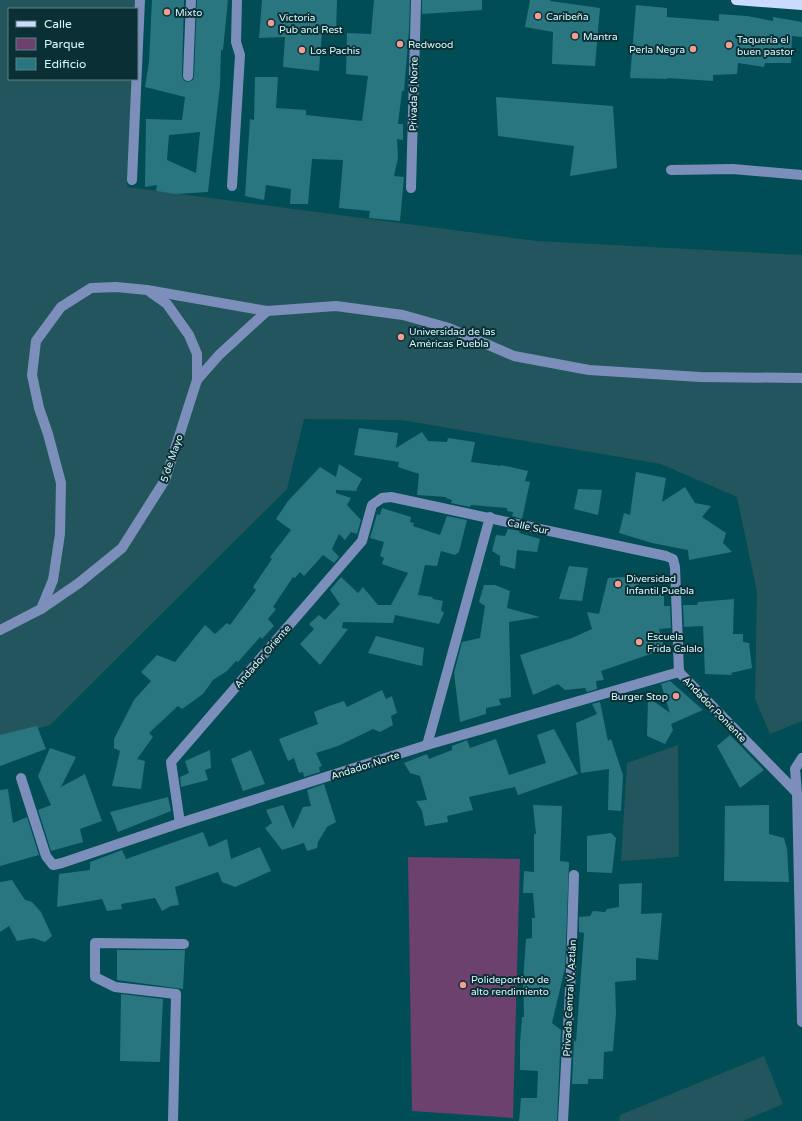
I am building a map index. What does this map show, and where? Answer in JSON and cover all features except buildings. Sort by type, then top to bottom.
[{"type":"main road","points":[[736,0],[802,5]]},
{"type":"street","points":[[132,180],[138,80],[140,0]]},
{"type":"street","points":[[188,76],[191,0]]},
{"type":"street","points":[[232,186],[240,55],[236,42],[237,0]]},
{"type":"street","name":"Privada 6 Norte","points":[[411,188],[416,0]]},
{"type":"street","points":[[671,170],[733,169],[802,175]]},
{"type":"street","points":[[41,609],[53,580],[60,534],[62,483],[39,408],[32,375],[36,341],[61,307],[91,288],[116,287],[147,290],[267,311],[336,306],[403,315],[449,328],[514,356],[589,370],[700,377],[802,378]]},
{"type":"street","points":[[147,290],[167,304],[189,335],[197,354],[197,380]]},
{"type":"street","name":"5 de Mayo","points":[[0,630],[41,609],[79,583],[122,548],[165,480],[197,380],[218,355],[267,311]]},
{"type":"street","name":"Calle Sur","points":[[382,498],[391,497],[490,517],[666,556],[673,559]]},
{"type":"street","name":"Andador Oriente","points":[[180,823],[171,762],[362,541],[372,505],[382,498]]},
{"type":"street","points":[[427,745],[490,517]]},
{"type":"street","name":"Andador Poniente","points":[[673,559],[676,567],[679,672],[797,793]]},
{"type":"street","name":"Andador Norte","points":[[21,778],[46,856],[53,865],[427,745],[679,672]]},
{"type":"street","points":[[802,758],[795,769],[797,793],[802,1022]]},
{"type":"street","name":"Privada Central V. Aztlán","points":[[563,1121],[571,971],[574,875]]},
{"type":"street","points":[[173,1121],[176,994],[115,987],[95,977],[95,943],[184,944]]},
{"type":"shaded area","name":"Universidad de las Américas Puebla","points":[[0,0],[135,0],[135,8],[8,8],[8,80],[132,80],[127,187],[537,241],[802,255],[802,721],[770,734],[755,699],[757,592],[737,497],[661,464],[401,420],[304,419],[287,489],[50,725],[0,740]]},
{"type":"shaded area","points":[[678,745],[679,857],[621,861],[627,763]]},
{"type":"shaded area","points":[[764,1056],[783,1104],[743,1121],[619,1121],[620,1115]]},
{"type":"green space","name":"Polideportivo de alto rendimiento","points":[[408,857],[520,859],[513,1118],[412,1111]]},
{"type":"place","name":"Mixto","points":[[167,12]]},
{"type":"place","name":"Caribeña","points":[[538,16]]},
{"type":"place","name":"Victoria Pub and Rest","points":[[271,23]]},
{"type":"place","name":"Mantra","points":[[575,36]]},
{"type":"place","name":"Redwood","points":[[400,44]]},
{"type":"place","name":"Taquería el buen pastor","points":[[729,45]]},
{"type":"place","name":"Perla Negra","points":[[693,49]]},
{"type":"place","name":"Los Pachis","points":[[302,50]]},
{"type":"place","name":"Universidad de las Américas Puebla","points":[[401,337]]},
{"type":"place","name":"Diversidad Infantil Puebla","points":[[618,584]]},
{"type":"place","name":"Escuela Frida Calalo","points":[[639,642]]},
{"type":"place","name":"Burger Stop","points":[[676,696]]},
{"type":"place","name":"Polideportivo de alto rendimiento","points":[[463,985]]}]
